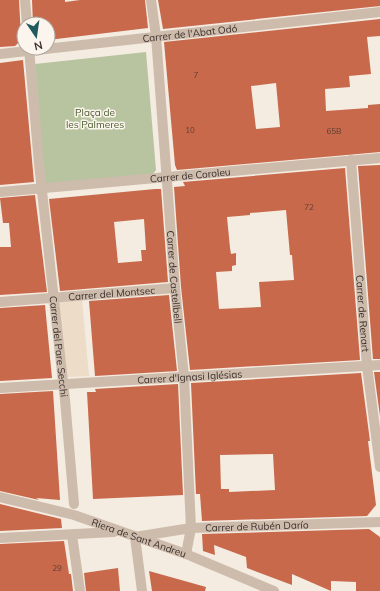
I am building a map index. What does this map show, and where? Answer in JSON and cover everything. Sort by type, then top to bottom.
[{"type":"street","points":[[25,0],[26,16]]},
{"type":"street","name":"Carrer de Castellbell","points":[[151,0],[156,36],[175,288],[184,377],[191,528],[186,554]]},
{"type":"street","name":"Carrer de l'Abat Odó","points":[[56,47],[380,12]]},
{"type":"street","name":"Carrer de l'Abat Odó","points":[[0,54],[16,52]]},
{"type":"street","points":[[30,56],[42,189]]},
{"type":"street","name":"Carrer de Coroleu","points":[[0,192],[380,158]]},
{"type":"street","name":"Carrer de Renart","points":[[351,160],[367,366],[380,467]]},
{"type":"street","name":"Carrer del Pare Secchi","points":[[42,189],[74,504]]},
{"type":"street","name":"Carrer del Montsec","points":[[0,302],[175,288]]},
{"type":"street","name":"Carrer d'Ignasi Iglésias","points":[[0,388],[380,365]]},
{"type":"street","name":"Riera de Sant Andreu","points":[[0,497],[74,515],[186,554],[274,591]]},
{"type":"street","name":"Carrer de Rubén Darío","points":[[135,537],[191,528],[380,522]]},
{"type":"street","points":[[0,538],[72,535],[119,531]]},
{"type":"street","points":[[72,535],[80,591]]},
{"type":"street","points":[[135,537],[142,591]]},
{"type":"green space","name":"Plaça de les Palmeres","points":[[146,52],[156,170],[153,174],[45,185],[35,64]]},
{"type":"shaded area","points":[[82,299],[89,376],[65,377],[57,301]]},
{"type":"building","points":[[0,0],[19,0],[20,16],[16,16],[16,45],[0,47]]},
{"type":"building","points":[[32,0],[65,0],[65,2],[80,0],[145,0],[148,28],[56,39],[56,16],[33,16]]},
{"type":"building","points":[[158,0],[380,0],[380,6],[163,29]]},
{"type":"building","points":[[380,19],[380,36],[367,37],[371,74],[349,76],[350,87],[325,89],[326,111],[368,108],[368,105],[380,104],[380,152],[177,170],[175,165],[164,42]],"holes":[[[276,83],[280,127],[256,129],[251,86]]]},
{"type":"building","points":[[23,60],[34,182],[0,185],[0,63]]},
{"type":"building","points":[[380,165],[380,359],[373,359],[358,166]]},
{"type":"building","points":[[345,168],[360,360],[190,370],[181,287],[174,187],[185,186],[183,182]],"holes":[[[286,210],[290,255],[292,255],[294,280],[259,282],[261,307],[219,309],[216,272],[232,271],[232,266],[236,265],[236,253],[231,254],[227,217],[250,215],[250,213]]]},
{"type":"building","points":[[161,189],[168,282],[60,291],[49,199]],"holes":[[[144,219],[146,250],[141,250],[142,261],[118,263],[114,222]]]},
{"type":"building","points":[[35,195],[47,292],[0,295],[0,247],[11,247],[9,223],[3,223],[0,198]]},
{"type":"building","points":[[169,295],[177,371],[95,376],[89,301]]},
{"type":"building","points":[[45,305],[52,378],[0,381],[0,308]]},
{"type":"building","points":[[374,372],[380,372],[380,416]]},
{"type":"building","points":[[361,373],[370,441],[368,441],[376,505],[367,516],[202,521],[200,494],[196,494],[191,383]],"holes":[[[273,454],[275,490],[229,492],[229,489],[221,489],[220,455]]]},
{"type":"building","points":[[178,384],[183,495],[93,499],[87,392],[96,392],[95,389]]},
{"type":"building","points":[[53,391],[60,500],[36,498],[39,500],[0,491],[0,394]]},
{"type":"building","points":[[0,504],[61,519],[62,528],[0,531]]},
{"type":"building","points":[[369,529],[380,537],[380,591],[356,591],[356,582],[331,581],[331,591],[292,574],[292,585],[247,568],[246,557],[214,545],[215,555],[203,551],[202,534]]},
{"type":"building","points":[[64,541],[73,591],[0,591],[0,544]]},
{"type":"building","points":[[118,568],[120,591],[86,591],[84,573]]},
{"type":"building","points":[[149,571],[206,587],[205,591],[152,591]]}]
